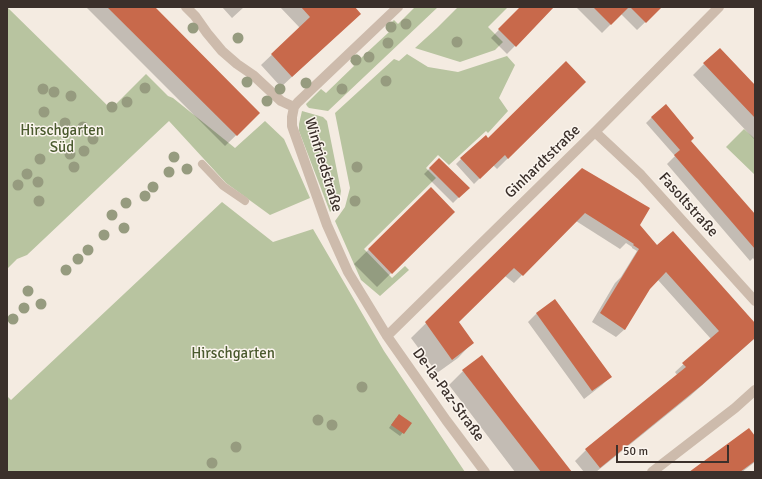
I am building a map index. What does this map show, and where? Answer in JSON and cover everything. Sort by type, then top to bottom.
[{"type":"street","points":[[186,7],[195,16],[222,51],[253,75],[280,101],[294,107]]},
{"type":"street","name":"Winfriedstraße","points":[[387,336],[348,272],[327,225],[292,126],[292,117],[294,107],[303,97],[398,7]]},
{"type":"street","name":"Ginhardtstraße","points":[[387,336],[595,132],[719,7]]},
{"type":"street","name":"Fasoltstraße","points":[[595,132],[641,176],[755,301]]},
{"type":"street","name":"De-la-Paz-Straße","points":[[387,336],[446,420],[485,472]]},
{"type":"street","points":[[652,472],[755,390]]},
{"type":"lane","points":[[202,164],[223,186],[245,201]]},
{"type":"green space","name":"Hirschgarten Süd","points":[[7,7],[111,109],[146,74],[168,96],[173,98],[235,148],[265,121],[284,139],[310,198],[270,215],[226,183],[169,121],[27,255],[17,259],[7,269]]},
{"type":"green space","points":[[415,7],[438,7],[328,111],[309,108],[307,106],[306,104],[321,89],[326,93],[354,66],[350,61],[357,54],[361,58],[389,32],[386,28],[394,20],[398,24]]},
{"type":"green space","points":[[458,7],[508,7],[488,27],[503,42],[495,50],[460,62],[415,48],[437,28]]},
{"type":"green space","points":[[407,54],[428,67],[458,72],[507,56],[515,65],[499,98],[508,111],[488,133],[486,131],[449,165],[438,155],[426,168],[436,178],[364,249],[392,278],[405,266],[409,270],[380,296],[361,280],[335,221],[345,207],[350,188],[335,113],[394,59],[399,61]]},
{"type":"green space","points":[[302,111],[323,117],[327,121],[341,191],[340,197],[330,212],[299,131]]},
{"type":"green space","points":[[744,129],[755,139],[755,175],[726,147]]},
{"type":"green space","name":"Hirschgarten","points":[[222,202],[273,242],[313,229],[384,351],[465,472],[7,472],[7,396],[11,400]]},
{"type":"building","points":[[107,7],[155,7],[260,113],[237,136]]},
{"type":"building","points":[[301,7],[355,7],[361,14],[292,77],[271,54],[310,17]]},
{"type":"building","points":[[520,7],[554,7],[516,47],[498,29]]},
{"type":"building","points":[[593,7],[629,7],[611,25]]},
{"type":"building","points":[[630,7],[662,7],[646,23]]},
{"type":"building","points":[[720,48],[755,85],[755,118],[703,63]]},
{"type":"building","points":[[566,61],[586,82],[508,159],[505,155],[480,179],[460,158],[486,135],[488,138]]},
{"type":"building","points":[[666,104],[694,138],[691,141],[755,214],[755,249],[674,155],[680,150],[651,117]]},
{"type":"building","points":[[439,158],[470,188],[459,198],[429,168]]},
{"type":"building","points":[[582,168],[650,208],[640,225],[657,245],[673,231],[755,323],[755,338],[702,385],[600,468],[585,449],[686,367],[682,363],[719,331],[666,272],[650,289],[625,330],[600,313],[639,249],[633,245],[634,244],[585,213],[523,276],[514,268],[459,322],[474,343],[452,360],[425,322]]},
{"type":"building","points":[[431,187],[455,212],[392,274],[368,249]]},
{"type":"building","points":[[555,299],[612,377],[592,391],[536,313]]},
{"type":"building","points":[[482,355],[572,472],[541,472],[462,370]]},
{"type":"building","points":[[399,414],[412,423],[404,434],[391,425]]},
{"type":"building","points":[[749,428],[755,436],[755,461],[740,472],[689,472]]}]
